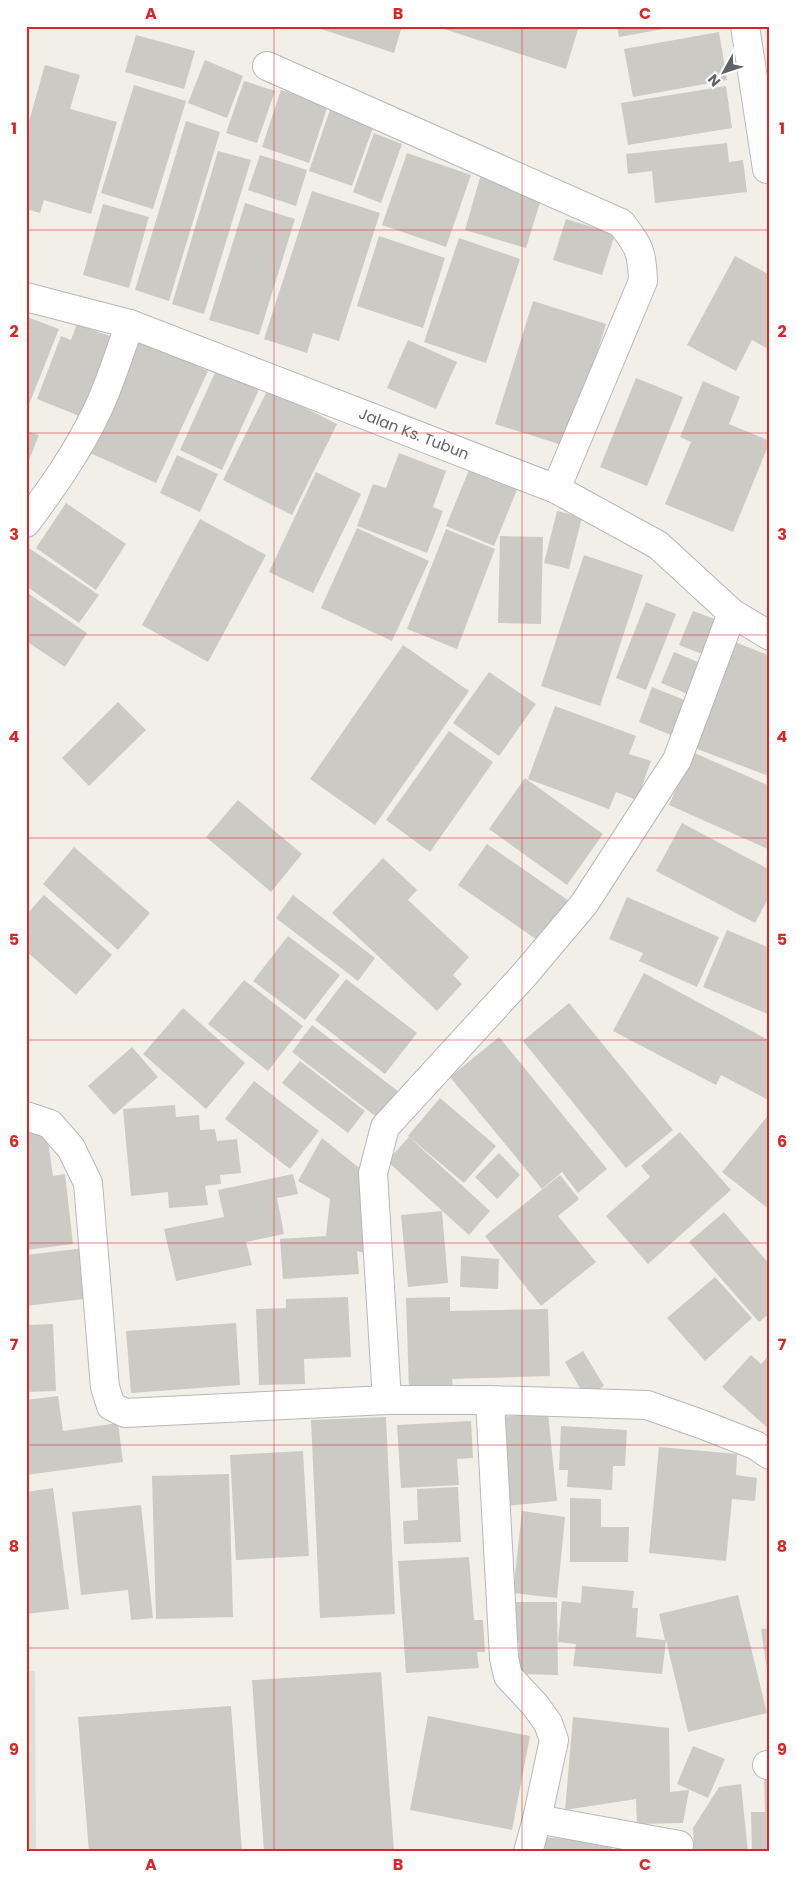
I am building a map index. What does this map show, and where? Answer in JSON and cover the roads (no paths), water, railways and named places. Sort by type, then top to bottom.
[{"type":"street","points":[[745,26],[767,169]]},
{"type":"street","points":[[267,66],[621,223],[635,241],[642,258],[643,281],[556,489]]},
{"type":"street","name":"Jalan Ks. Tubun","points":[[26,297],[130,324],[556,489],[658,545],[732,613],[770,636]]},
{"type":"street","points":[[26,523],[61,475],[82,441],[97,411],[130,324]]},
{"type":"street","points":[[387,1400],[373,1174],[385,1127],[525,974],[584,904],[677,760],[732,613]]},
{"type":"street","points":[[26,1116],[50,1124],[71,1148],[88,1183],[105,1387],[111,1406],[125,1413],[387,1400],[490,1400],[646,1405],[701,1424],[754,1446],[770,1455]]},
{"type":"street","points":[[490,1400],[504,1658],[508,1676],[535,1705],[548,1723],[554,1740],[528,1852]]},
{"type":"street","points":[[537,1819],[679,1845]]}]
